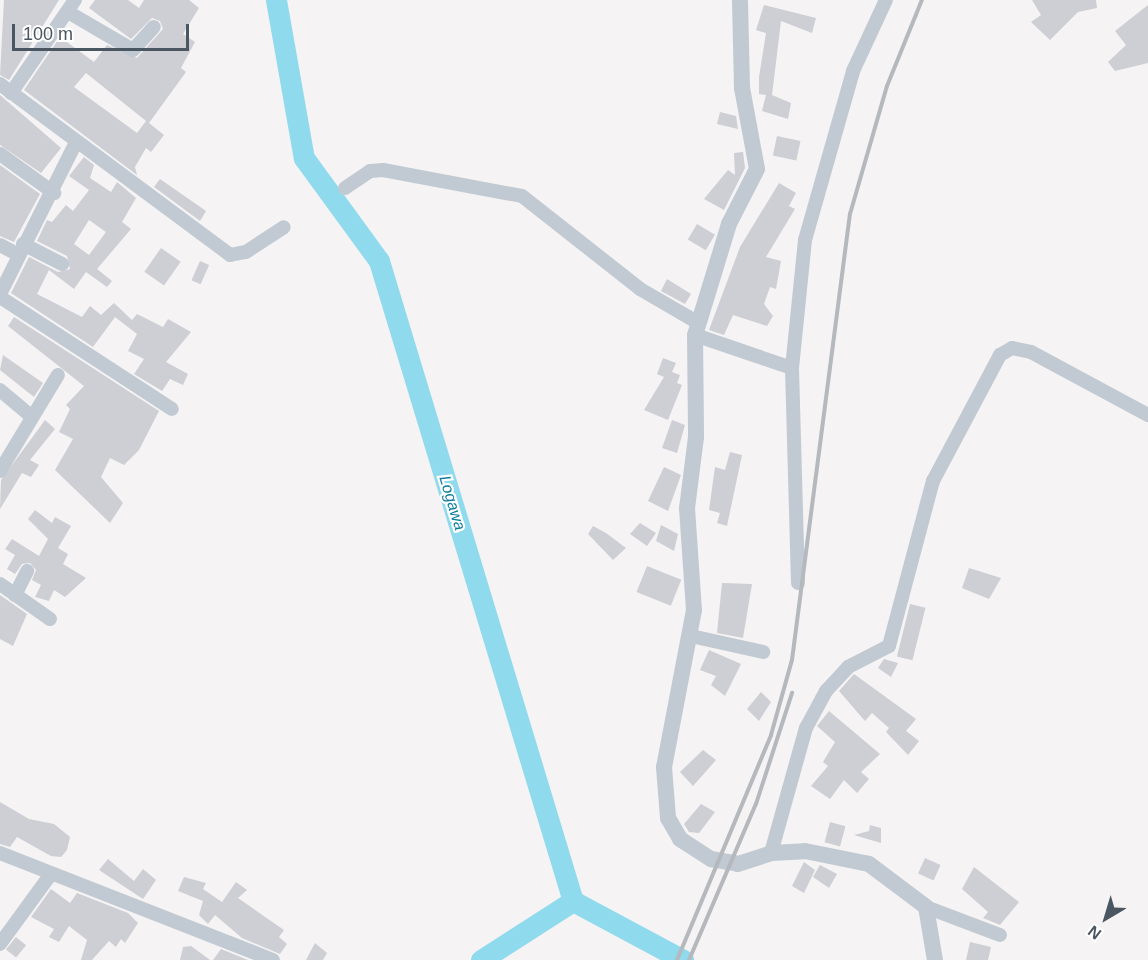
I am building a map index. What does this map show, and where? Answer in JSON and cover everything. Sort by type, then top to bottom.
[{"type":"street","points":[[740,0],[741,78],[758,170],[729,224],[696,329],[696,437],[687,508],[695,601],[691,636],[664,767],[668,818],[680,839],[711,859],[738,864],[771,853],[853,858],[902,885],[926,907],[1000,935]]},
{"type":"street","points":[[798,584],[792,368],[805,240],[820,178],[853,71],[886,0]]},
{"type":"street","points":[[11,93],[72,6],[133,50],[154,27]]},
{"type":"street","points":[[0,84],[75,144],[230,255],[246,252],[284,227]]},
{"type":"street","points":[[75,144],[54,193],[20,249],[0,295],[172,409]]},
{"type":"street","points":[[0,154],[54,193]]},
{"type":"street","points":[[345,188],[370,171],[383,170],[522,196],[640,289],[696,329],[792,368]]},
{"type":"street","points":[[0,245],[20,249],[62,264]]},
{"type":"street","points":[[771,853],[806,728],[843,672],[889,646],[933,481],[1000,355],[1012,348],[1031,352],[1148,415]]},
{"type":"street","points":[[0,471],[30,415],[58,375]]},
{"type":"street","points":[[0,390],[30,415]]},
{"type":"street","points":[[15,595],[27,572]]},
{"type":"street","points":[[0,584],[50,619]]},
{"type":"street","points":[[691,636],[763,652]]},
{"type":"street","points":[[0,853],[273,960]]},
{"type":"street","points":[[0,944],[51,874]]},
{"type":"street","points":[[926,907],[935,960]]},
{"type":"building","points":[[4,0],[59,0],[9,80],[0,75]]},
{"type":"building","points":[[95,0],[128,0],[139,8],[144,0],[189,0],[199,8],[183,34],[195,42],[181,68],[186,72],[149,123],[164,135],[151,152],[146,148],[135,167],[137,175],[24,90],[60,37],[94,62],[107,45],[137,58],[163,29],[160,21],[152,18],[131,39],[89,8]],"holes":[[[86,73],[146,121],[137,133],[74,87]]]},
{"type":"building","points":[[1032,0],[1096,0],[1097,8],[1078,12],[1050,40],[1031,22],[1041,15]]},
{"type":"building","points":[[764,5],[816,18],[812,33],[781,21],[772,95],[791,103],[788,119],[762,111],[766,95],[759,94],[759,77],[766,33],[756,30]]},
{"type":"building","points":[[1148,5],[1148,63],[1115,71],[1108,62],[1126,45],[1115,31]]},
{"type":"building","points":[[0,95],[61,148],[41,173],[0,145]]},
{"type":"building","points":[[720,112],[736,116],[738,129],[717,124]]},
{"type":"building","points":[[777,136],[800,141],[796,161],[773,156]]},
{"type":"building","points":[[743,152],[745,168],[724,210],[704,199],[728,170],[735,175],[734,153]]},
{"type":"building","points":[[84,157],[94,165],[90,178],[111,192],[117,182],[136,198],[122,222],[131,229],[97,269],[112,281],[107,287],[86,272],[74,289],[49,270],[37,294],[82,317],[90,306],[101,315],[114,303],[132,320],[137,314],[163,327],[168,319],[191,332],[166,362],[188,374],[183,385],[170,379],[162,391],[134,374],[144,359],[128,351],[137,334],[115,317],[93,347],[11,293],[29,257],[58,272],[70,269],[67,256],[37,241],[47,220],[52,222],[66,205],[73,211],[89,190],[69,176]],"holes":[[[89,220],[106,232],[89,255],[74,244]]]},
{"type":"building","points":[[0,165],[40,194],[14,242],[0,236]]},
{"type":"building","points":[[160,179],[206,211],[200,221],[154,187]]},
{"type":"building","points":[[779,183],[796,193],[789,206],[795,209],[766,257],[781,261],[776,289],[770,287],[764,304],[773,316],[767,326],[733,315],[724,335],[709,330],[740,247]]},
{"type":"building","points":[[697,224],[715,235],[706,250],[688,239]]},
{"type":"building","points":[[161,248],[181,262],[164,286],[144,272]]},
{"type":"building","points":[[200,261],[209,265],[201,284],[191,280]]},
{"type":"building","points":[[667,279],[691,294],[685,304],[661,291]]},
{"type":"building","points":[[14,317],[159,411],[139,450],[124,465],[110,458],[101,477],[123,503],[110,523],[55,470],[73,439],[59,432],[70,409],[66,405],[84,386],[8,326]]},
{"type":"building","points":[[3,355],[43,383],[34,397],[0,370]]},
{"type":"building","points":[[663,358],[676,363],[672,372],[680,375],[677,383],[682,385],[668,420],[644,410],[664,377],[657,374]]},
{"type":"building","points":[[45,420],[55,429],[30,460],[39,465],[31,477],[22,473],[0,509],[1,480]]},
{"type":"building","points":[[672,420],[685,425],[677,453],[662,448]]},
{"type":"building","points":[[730,452],[742,455],[727,526],[717,523],[720,513],[709,510],[715,467],[725,470]]},
{"type":"building","points":[[664,467],[681,475],[668,511],[648,501]]},
{"type":"building","points":[[35,510],[52,523],[55,517],[71,526],[58,548],[68,554],[63,564],[86,578],[65,597],[54,590],[49,601],[35,597],[41,585],[32,580],[36,570],[30,563],[22,564],[15,574],[7,569],[15,555],[5,549],[12,539],[39,556],[48,539],[28,519]]},
{"type":"building","points":[[640,523],[656,533],[647,546],[630,534]]},
{"type":"building","points":[[661,525],[678,534],[674,551],[656,541]]},
{"type":"building","points":[[593,526],[626,548],[613,560],[588,534]]},
{"type":"building","points":[[647,566],[681,580],[671,606],[637,592]]},
{"type":"building","points":[[969,568],[1001,578],[989,599],[962,588]]},
{"type":"building","points":[[722,583],[752,584],[743,638],[717,633]]},
{"type":"building","points":[[0,595],[27,614],[13,646],[0,639]]},
{"type":"building","points":[[910,604],[926,608],[912,660],[897,656]]},
{"type":"building","points":[[709,650],[741,664],[725,696],[711,685],[716,676],[700,670]]},
{"type":"building","points":[[884,659],[898,663],[891,677],[878,668]]},
{"type":"building","points":[[854,674],[916,719],[906,731],[919,741],[908,755],[886,732],[889,728],[872,713],[865,721],[839,691]]},
{"type":"building","points":[[761,692],[771,702],[759,721],[747,709]]},
{"type":"building","points":[[829,711],[880,754],[861,772],[869,779],[857,793],[844,780],[830,799],[811,786],[828,766],[823,762],[835,742],[817,726]]},
{"type":"building","points":[[703,750],[716,760],[693,786],[680,772]]},
{"type":"building","points":[[0,802],[29,819],[54,824],[70,837],[67,850],[61,857],[51,856],[17,837],[10,847],[0,844]]},
{"type":"building","points":[[701,804],[715,812],[699,833],[689,832],[684,824]]},
{"type":"building","points":[[830,822],[845,826],[840,846],[825,842]]},
{"type":"building","points":[[870,825],[881,828],[881,843],[854,835],[869,831]]},
{"type":"building","points":[[925,858],[941,865],[934,880],[918,874]]},
{"type":"building","points":[[108,859],[134,881],[143,869],[156,880],[143,899],[99,870]]},
{"type":"building","points":[[804,862],[815,870],[804,893],[792,886]]},
{"type":"building","points":[[820,865],[837,874],[829,888],[813,877]]},
{"type":"building","points":[[974,867],[1019,902],[1000,925],[983,918],[988,912],[962,889]]},
{"type":"building","points":[[184,877],[206,883],[203,889],[222,902],[236,882],[247,890],[238,898],[284,930],[279,937],[287,944],[280,954],[242,938],[215,915],[208,924],[199,915],[203,901],[178,891]]},
{"type":"building","points":[[51,889],[70,903],[77,893],[128,913],[138,923],[125,943],[121,939],[116,947],[109,941],[92,960],[81,960],[87,940],[69,926],[59,942],[49,937],[54,929],[31,917]]},
{"type":"building","points":[[16,937],[26,945],[16,958],[6,949]]},
{"type":"building","points":[[970,942],[991,947],[988,960],[966,960]]},
{"type":"building","points":[[315,943],[327,953],[323,960],[306,960]]},
{"type":"building","points":[[191,946],[210,960],[180,960],[183,947]]},
{"type":"building","points":[[221,949],[248,960],[213,960]]},
{"type":"waterway","name":"Logawa","points":[[276,0],[304,158],[379,261],[573,901],[683,960]]},
{"type":"waterway","points":[[481,960],[573,901]]},
{"type":"railway","points":[[677,960],[771,735],[792,660],[850,214],[887,86],[922,0]]},
{"type":"railway","points":[[689,960],[756,804],[792,693]]}]
